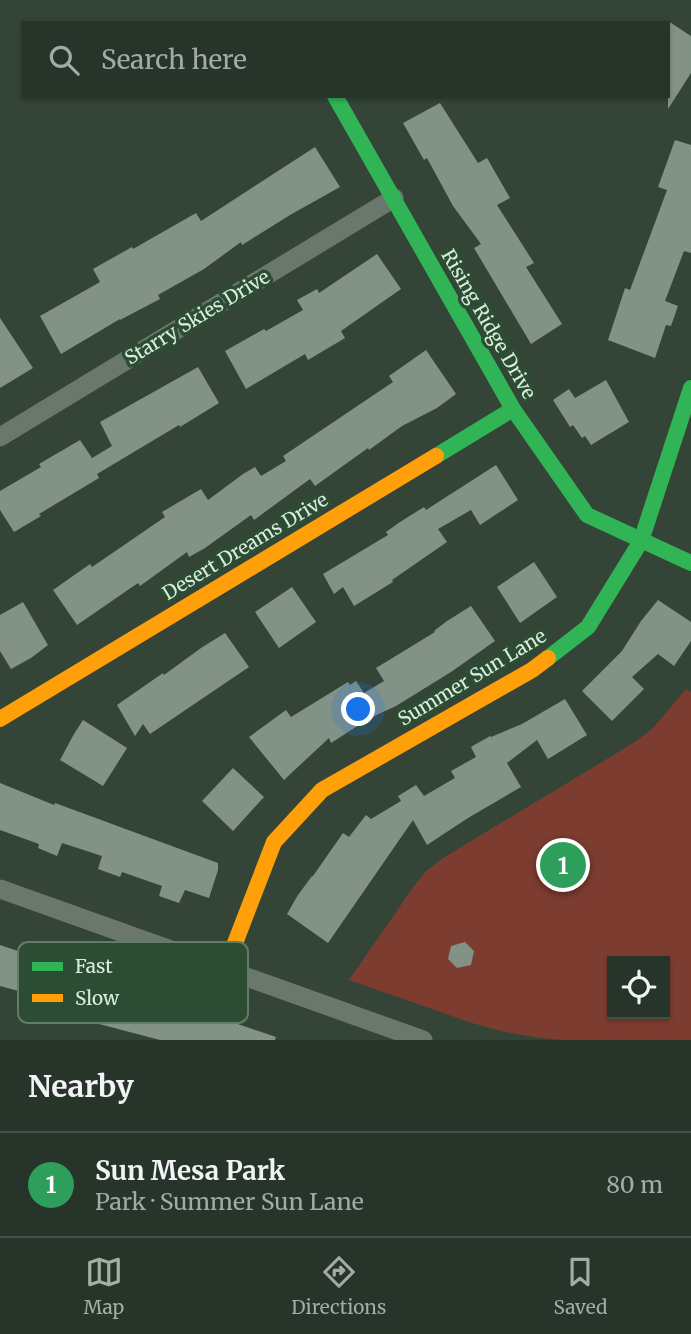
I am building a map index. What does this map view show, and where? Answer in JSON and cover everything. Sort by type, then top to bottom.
[{"type":"street","name":"Rising Ridge Drive","points":[[336,98],[513,409],[587,515],[691,563]]},
{"type":"street","name":"Starry Skies Drive","points":[[0,437],[394,198]]},
{"type":"street","name":"Summer Sun Lane","points":[[235,942],[274,842],[321,790],[532,670],[588,627],[641,541],[691,388]]},
{"type":"street","name":"Desert Dreams Drive","points":[[0,719],[513,409]]},
{"type":"street","points":[[0,889],[149,942]]},
{"type":"street","points":[[248,977],[423,1040]]},
{"type":"shaded area","points":[[686,689],[691,692],[691,1040],[562,1040],[505,1032],[349,980],[425,872],[443,858],[635,742],[653,728]]},
{"type":"building","points":[[670,22],[691,36],[691,73],[668,109]]},
{"type":"building","points":[[440,103],[478,163],[487,158],[510,198],[497,205],[534,263],[526,267],[562,324],[531,344],[474,248],[481,244],[453,206],[427,158],[424,160],[403,123]]},
{"type":"building","points":[[675,140],[691,145],[691,253],[684,251],[665,301],[678,306],[671,326],[666,325],[655,358],[608,340],[625,288],[630,290],[667,190],[658,187]]},
{"type":"building","points":[[315,147],[340,187],[242,245],[241,242],[204,269],[158,295],[160,299],[61,354],[40,316],[100,282],[93,269],[196,213],[201,221]]},
{"type":"building","points":[[377,254],[401,289],[341,331],[345,338],[308,360],[305,354],[246,389],[225,351],[303,310],[297,300],[317,289],[319,293]]},
{"type":"building","points":[[0,318],[33,368],[0,388]]},
{"type":"building","points":[[426,350],[456,394],[437,408],[402,426],[369,450],[368,448],[315,486],[310,479],[254,520],[251,515],[205,548],[189,557],[187,552],[140,586],[138,583],[77,625],[53,590],[165,517],[162,512],[201,489],[208,500],[255,467],[261,476],[286,461],[283,456],[393,382],[389,376]]},
{"type":"building","points":[[198,367],[219,403],[97,474],[99,478],[14,532],[0,510],[0,491],[80,440],[92,458],[112,446],[100,422]]},
{"type":"building","points":[[606,380],[629,422],[591,445],[573,425],[570,427],[553,400],[569,389],[575,398]]},
{"type":"building","points":[[496,465],[518,500],[480,525],[471,510],[438,529],[447,542],[392,580],[393,582],[354,606],[343,587],[334,594],[323,574],[388,535],[386,532],[400,522],[424,507],[426,510]]},
{"type":"building","points":[[534,562],[557,597],[520,623],[497,587]]},
{"type":"building","points":[[292,587],[316,622],[279,648],[255,612]]},
{"type":"building","points":[[658,600],[691,622],[691,641],[674,666],[658,654],[632,677],[644,689],[612,721],[582,691],[622,651]]},
{"type":"building","points":[[23,602],[48,645],[11,669],[0,651],[0,615]]},
{"type":"building","points":[[471,606],[495,641],[396,706],[370,718],[331,743],[329,738],[284,780],[249,737],[286,710],[291,717],[348,682],[350,685],[356,681],[364,693],[384,681],[376,668]]},
{"type":"building","points":[[225,633],[249,667],[150,734],[143,724],[135,736],[117,705]]},
{"type":"building","points":[[565,699],[587,735],[548,759],[537,740],[507,763],[521,787],[427,845],[413,820],[328,943],[287,914],[343,833],[349,837],[366,815],[371,819],[401,801],[398,796],[416,785],[424,796],[455,778],[451,771],[476,757],[471,747],[490,736],[522,724]]},
{"type":"building","points":[[83,720],[127,748],[103,786],[60,760]]},
{"type":"building","points":[[233,768],[264,797],[233,831],[202,801]]},
{"type":"building","points":[[0,783],[218,863],[209,898],[185,890],[179,903],[159,896],[162,886],[122,872],[120,877],[98,869],[102,856],[62,843],[57,856],[38,848],[39,844],[0,830]]},
{"type":"building","points":[[465,942],[474,951],[471,965],[457,968],[448,959],[451,946]]},
{"type":"building","points":[[0,945],[18,951],[18,991],[0,986]]},
{"type":"building","points":[[95,1023],[235,1023],[276,1037],[275,1040],[160,1040]]},
{"type":"traffic: fast","points":[[336,98],[513,409],[587,515],[691,563]]},
{"type":"traffic: fast","points":[[548,658],[588,627],[641,541],[691,388]]},
{"type":"traffic: fast","points":[[436,456],[513,409]]},
{"type":"traffic: slow","points":[[0,719],[436,456]]},
{"type":"traffic: slow","points":[[235,942],[274,842],[322,790],[532,670],[548,658]]},
{"type":"place","name":"Sun Mesa Park","points":[[563,865]]}]
